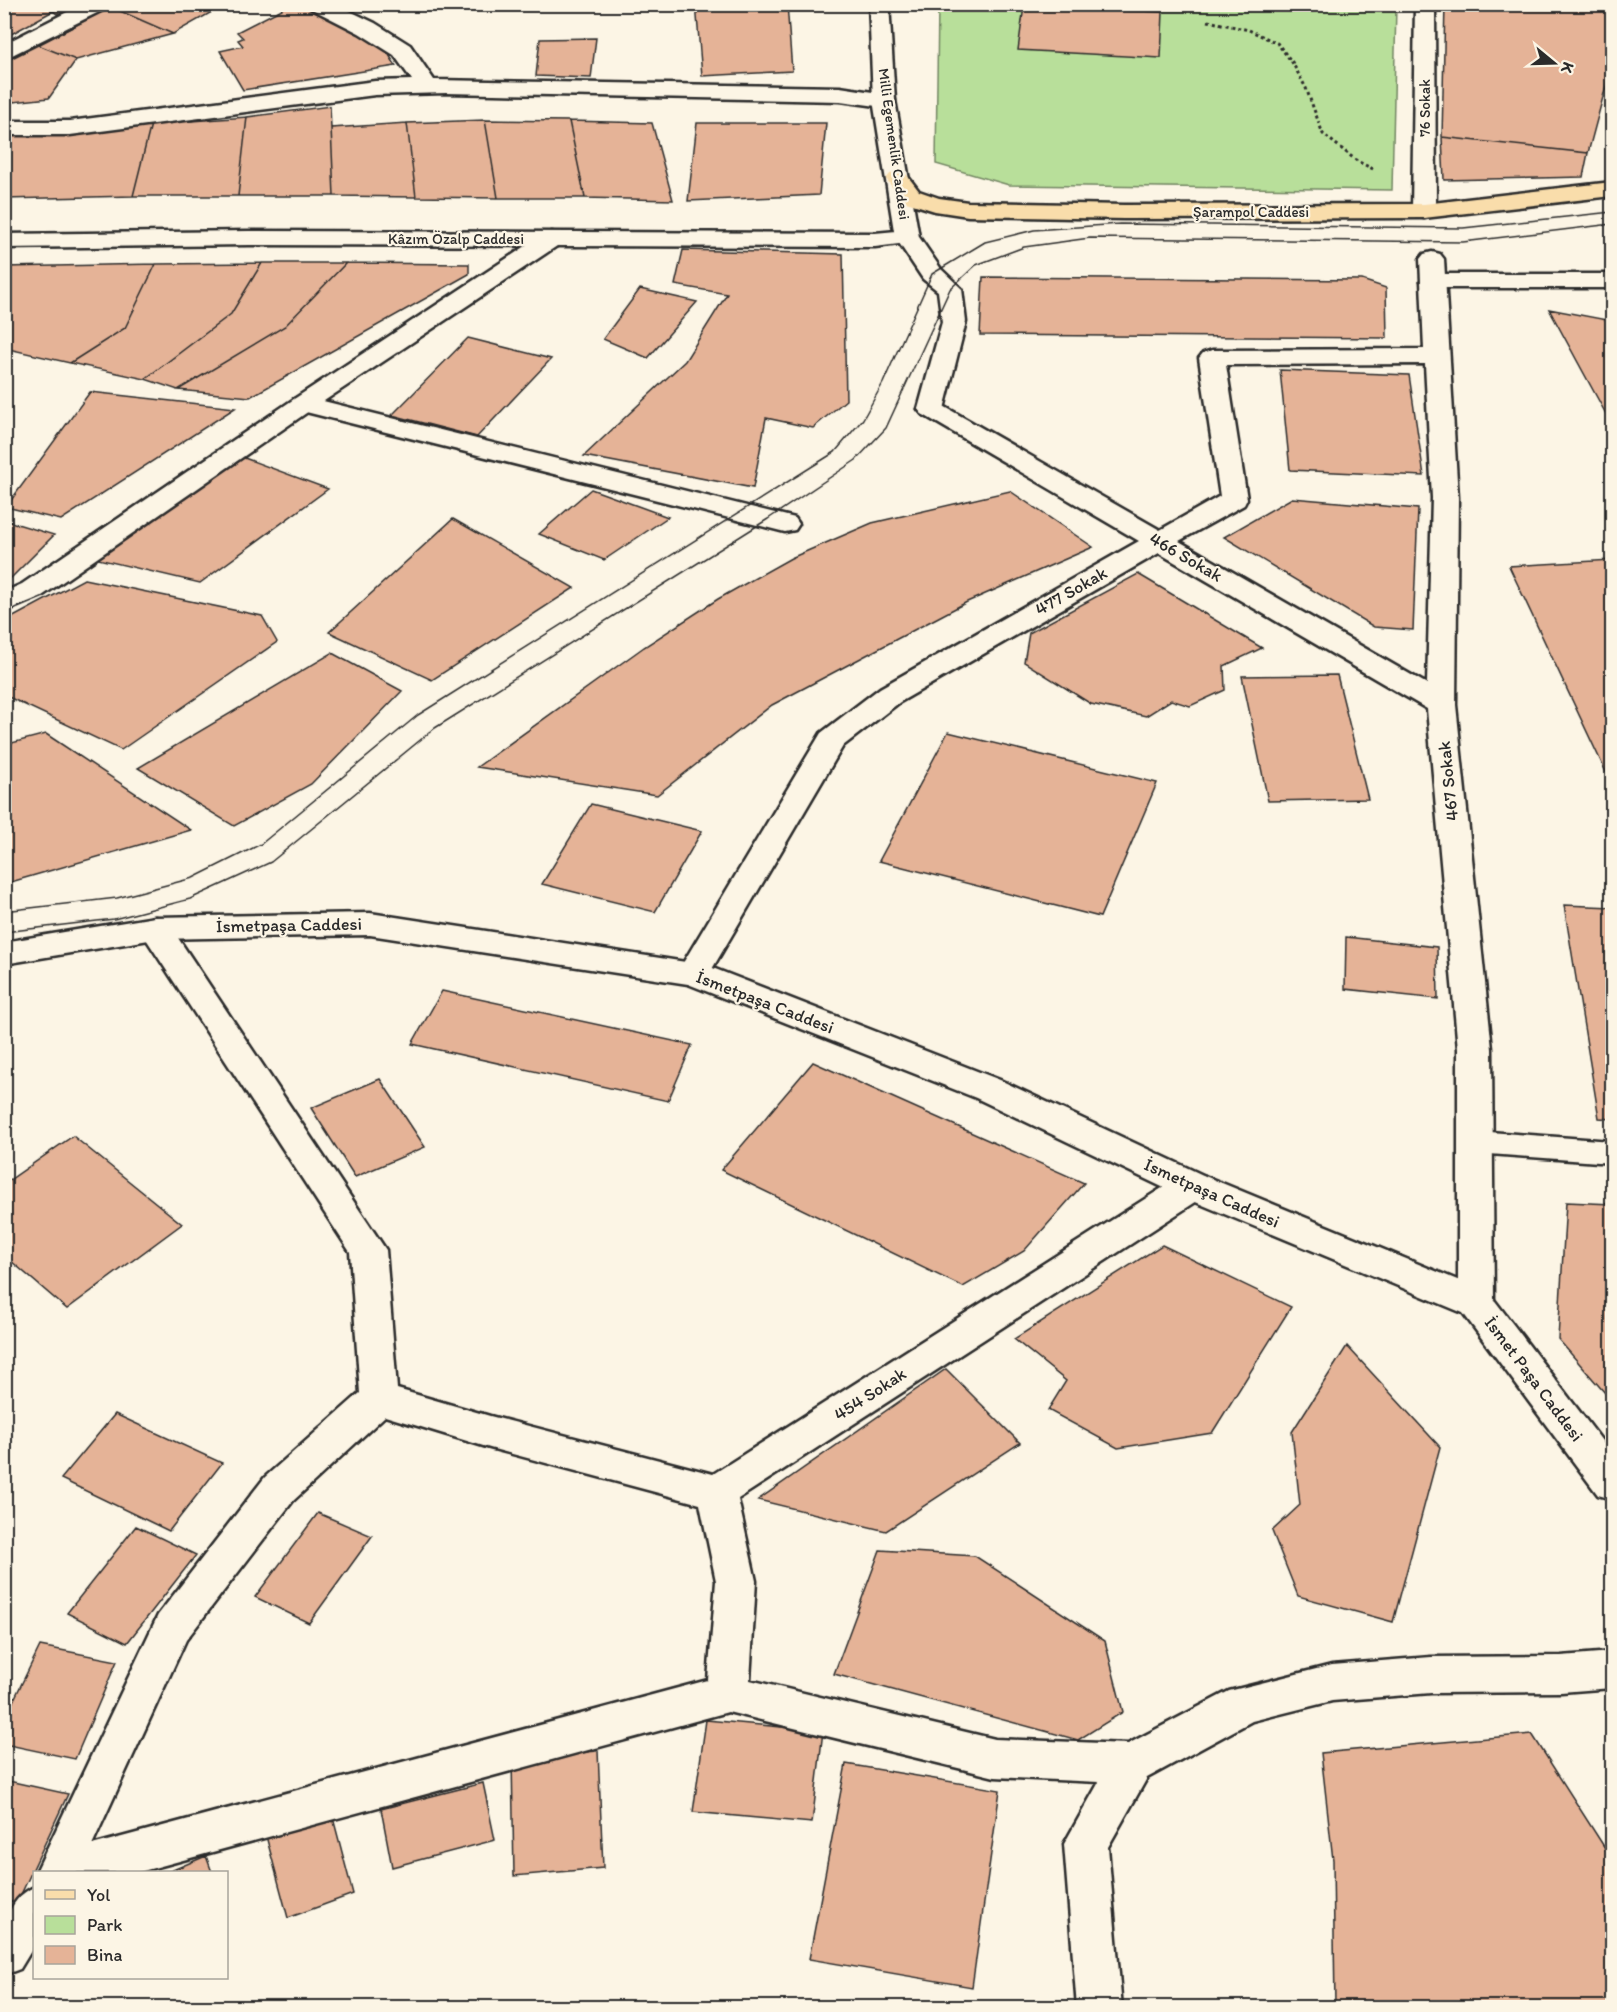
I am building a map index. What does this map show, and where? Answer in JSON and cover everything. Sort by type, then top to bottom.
[{"type":"main road","name":"Şarampol Caddesi","points":[[898,179],[911,196],[935,204],[968,209],[1124,212],[1424,211],[1612,189]]},
{"type":"street","points":[[4,53],[99,4]]},
{"type":"street","points":[[317,4],[367,28],[402,50],[427,86]]},
{"type":"street","name":"Milli Egemenlik Caddesi","points":[[879,4],[884,100],[907,237],[932,274],[950,289],[954,322],[931,409]]},
{"type":"street","name":"76 Sokak","points":[[1424,211],[1425,4]]},
{"type":"street","points":[[4,128],[70,128],[375,88],[427,86],[840,94],[884,100]]},
{"type":"street","name":"Kâzım Özalp Caddesi","points":[[4,241],[249,238],[875,240],[907,237]]},
{"type":"street","points":[[4,603],[32,590],[552,239]]},
{"type":"street","name":"467 Sokak","points":[[1476,1303],[1475,1049],[1441,705],[1445,498],[1433,270],[1612,281]]},
{"type":"street","name":"477 Sokak","points":[[693,973],[832,740],[890,695],[1234,498],[1212,358],[1437,356]]},
{"type":"street","points":[[303,405],[785,524]]},
{"type":"street","name":"466 Sokak","points":[[931,409],[1441,705]]},
{"type":"street","name":"İsmetpaşa Caddesi","points":[[4,953],[155,928],[370,924],[693,973],[988,1089],[1193,1186],[1476,1303]]},
{"type":"street","points":[[155,928],[368,1250],[379,1399]]},
{"type":"street","name":"454 Sokak","points":[[717,1492],[1193,1186]]},
{"type":"street","name":"İsmet Paşa Caddesi","points":[[1476,1303],[1612,1483]]},
{"type":"street","points":[[379,1399],[490,1432],[717,1492],[736,1581],[728,1693]]},
{"type":"street","points":[[57,1871],[172,1628],[279,1489],[379,1399]]},
{"type":"street","points":[[70,1871],[728,1693],[995,1758],[1132,1764],[1244,1704],[1332,1683],[1431,1675],[1561,1674],[1612,1670]]},
{"type":"street","points":[[1100,2007],[1086,1844],[1132,1764]]},
{"type":"street","points":[[4,1954],[33,1910]]},
{"type":"lane","points":[[1476,1142],[1612,1152]]},
{"type":"path","points":[[1208,21],[1249,30],[1277,43],[1292,62],[1306,88],[1323,134],[1357,161],[1392,178],[1425,183]]},
{"type":"green space","points":[[938,5],[1396,5],[1392,190],[1009,185],[936,164]]},
{"type":"building","points":[[4,4],[72,4],[57,14],[53,11],[4,38]]},
{"type":"building","points":[[119,4],[226,4],[173,34],[111,7]]},
{"type":"building","points":[[307,4],[368,32],[386,50],[396,66],[243,90],[220,51],[243,46],[238,40],[243,38],[237,32],[282,9],[282,6]]},
{"type":"building","points":[[622,4],[679,4],[679,10]]},
{"type":"building","points":[[696,4],[787,4],[792,71],[702,76]]},
{"type":"building","points":[[1445,4],[1609,4],[1610,71],[1588,153],[1442,137]]},
{"type":"building","points":[[1024,6],[1163,12],[1161,58],[1018,50]]},
{"type":"building","points":[[111,7],[173,34],[76,60],[38,45]]},
{"type":"building","points":[[596,38],[591,78],[536,76],[540,39]]},
{"type":"building","points":[[38,45],[76,60],[49,98],[4,103],[4,62]]},
{"type":"building","points":[[330,106],[334,196],[238,196],[247,117]]},
{"type":"building","points":[[247,117],[238,196],[133,196],[151,124]]},
{"type":"building","points":[[485,120],[498,198],[416,197],[407,123]]},
{"type":"building","points":[[485,120],[569,121],[585,198],[498,198]]},
{"type":"building","points":[[569,121],[652,123],[673,200],[585,198]]},
{"type":"building","points":[[407,123],[416,197],[334,196],[331,128]]},
{"type":"building","points":[[697,123],[826,123],[819,195],[688,201]]},
{"type":"building","points":[[151,124],[133,196],[4,199],[4,135],[49,135]]},
{"type":"building","points":[[1442,137],[1588,153],[1583,177],[1444,180]]},
{"type":"building","points":[[683,250],[843,254],[846,400],[813,428],[766,418],[753,488],[584,456],[685,361],[727,294],[675,285]]},
{"type":"building","points":[[262,263],[346,263],[285,326],[178,390],[145,379],[231,314]]},
{"type":"building","points":[[262,263],[231,314],[145,379],[70,363],[125,328],[156,264]]},
{"type":"building","points":[[346,263],[469,264],[469,274],[250,397],[178,390],[285,326]]},
{"type":"building","points":[[156,264],[125,328],[70,363],[4,348],[4,267]]},
{"type":"building","points":[[983,277],[1362,280],[1386,288],[1387,338],[980,335]]},
{"type":"building","points":[[640,289],[697,302],[648,358],[603,339]]},
{"type":"building","points":[[1549,309],[1612,321],[1612,425]]},
{"type":"building","points":[[468,338],[551,359],[477,437],[392,415]]},
{"type":"building","points":[[1280,370],[1409,375],[1424,476],[1290,470]]},
{"type":"building","points":[[90,392],[235,408],[61,520],[6,507]]},
{"type":"building","points":[[239,456],[328,489],[200,583],[98,559]]},
{"type":"building","points":[[591,489],[668,517],[604,560],[539,534]]},
{"type":"building","points":[[1010,491],[1093,547],[967,602],[772,705],[657,795],[477,767],[644,647],[718,599],[791,558],[872,523]]},
{"type":"building","points":[[1292,498],[1418,509],[1413,630],[1374,627],[1224,537]]},
{"type":"building","points":[[453,519],[574,588],[432,680],[329,632]]},
{"type":"building","points":[[4,520],[54,535],[4,585]]},
{"type":"building","points":[[1612,560],[1612,785],[1509,566]]},
{"type":"building","points":[[1138,574],[1262,648],[1224,666],[1225,690],[1190,706],[1171,700],[1146,716],[1091,704],[1024,662],[1029,633]]},
{"type":"building","points":[[84,579],[262,616],[277,642],[121,750],[4,695],[4,622]]},
{"type":"building","points":[[332,653],[402,691],[311,784],[234,826],[138,768]]},
{"type":"building","points":[[1337,675],[1368,799],[1268,801],[1242,676]]},
{"type":"building","points":[[948,732],[1157,783],[1100,917],[879,861]]},
{"type":"building","points":[[46,734],[191,830],[4,884],[4,745]]},
{"type":"building","points":[[591,804],[702,831],[655,912],[542,884]]},
{"type":"building","points":[[1564,905],[1612,907],[1612,1119],[1599,1118]]},
{"type":"building","points":[[1346,937],[1437,947],[1438,999],[1345,989]]},
{"type":"building","points":[[442,991],[692,1045],[668,1101],[412,1044]]},
{"type":"building","points":[[813,1062],[1084,1183],[1024,1251],[963,1287],[721,1170]]},
{"type":"building","points":[[380,1079],[425,1147],[355,1177],[311,1108]]},
{"type":"building","points":[[73,1136],[182,1224],[67,1309],[4,1255],[4,1184]]},
{"type":"building","points":[[1566,1202],[1612,1204],[1612,1401],[1558,1339]]},
{"type":"building","points":[[1162,1245],[1291,1307],[1212,1433],[1118,1448],[1048,1410],[1066,1381],[1014,1339]]},
{"type":"building","points":[[1347,1346],[1440,1447],[1393,1622],[1298,1596],[1272,1531],[1300,1505],[1292,1432]]},
{"type":"building","points":[[946,1369],[1020,1443],[886,1531],[758,1500]]},
{"type":"building","points":[[115,1414],[222,1463],[169,1531],[61,1479]]},
{"type":"building","points":[[318,1513],[372,1536],[309,1623],[255,1597]]},
{"type":"building","points":[[136,1526],[196,1555],[127,1643],[67,1613]]},
{"type":"building","points":[[880,1550],[975,1556],[1105,1641],[1123,1712],[1078,1740],[834,1674]]},
{"type":"building","points":[[40,1646],[117,1661],[75,1759],[4,1744],[4,1720]]},
{"type":"building","points":[[706,1720],[823,1731],[812,1823],[693,1812]]},
{"type":"building","points":[[1532,1734],[1612,1859],[1612,2008],[1335,2006],[1333,1860],[1321,1753]]},
{"type":"building","points":[[598,1751],[603,1868],[514,1876],[512,1758]]},
{"type":"building","points":[[846,1764],[1000,1790],[972,1987],[809,1959]]},
{"type":"building","points":[[4,1780],[68,1794],[17,1903],[4,1900]]},
{"type":"building","points":[[483,1783],[495,1840],[392,1867],[381,1809]]},
{"type":"building","points":[[332,1814],[353,1894],[288,1918],[266,1836]]},
{"type":"building","points":[[206,1856],[212,1871],[170,1871]]},
{"type":"tram line","points":[[4,911],[117,898],[193,878],[261,844],[418,715],[835,452],[863,419],[883,383],[932,274],[985,242],[1034,230],[1120,224],[1463,228],[1612,212]]},
{"type":"tram line","points":[[4,932],[114,919],[190,899],[271,862],[435,728],[768,519],[856,460],[886,428],[950,289],[976,265],[1024,247],[1090,238],[1463,242],[1612,224]]}]
